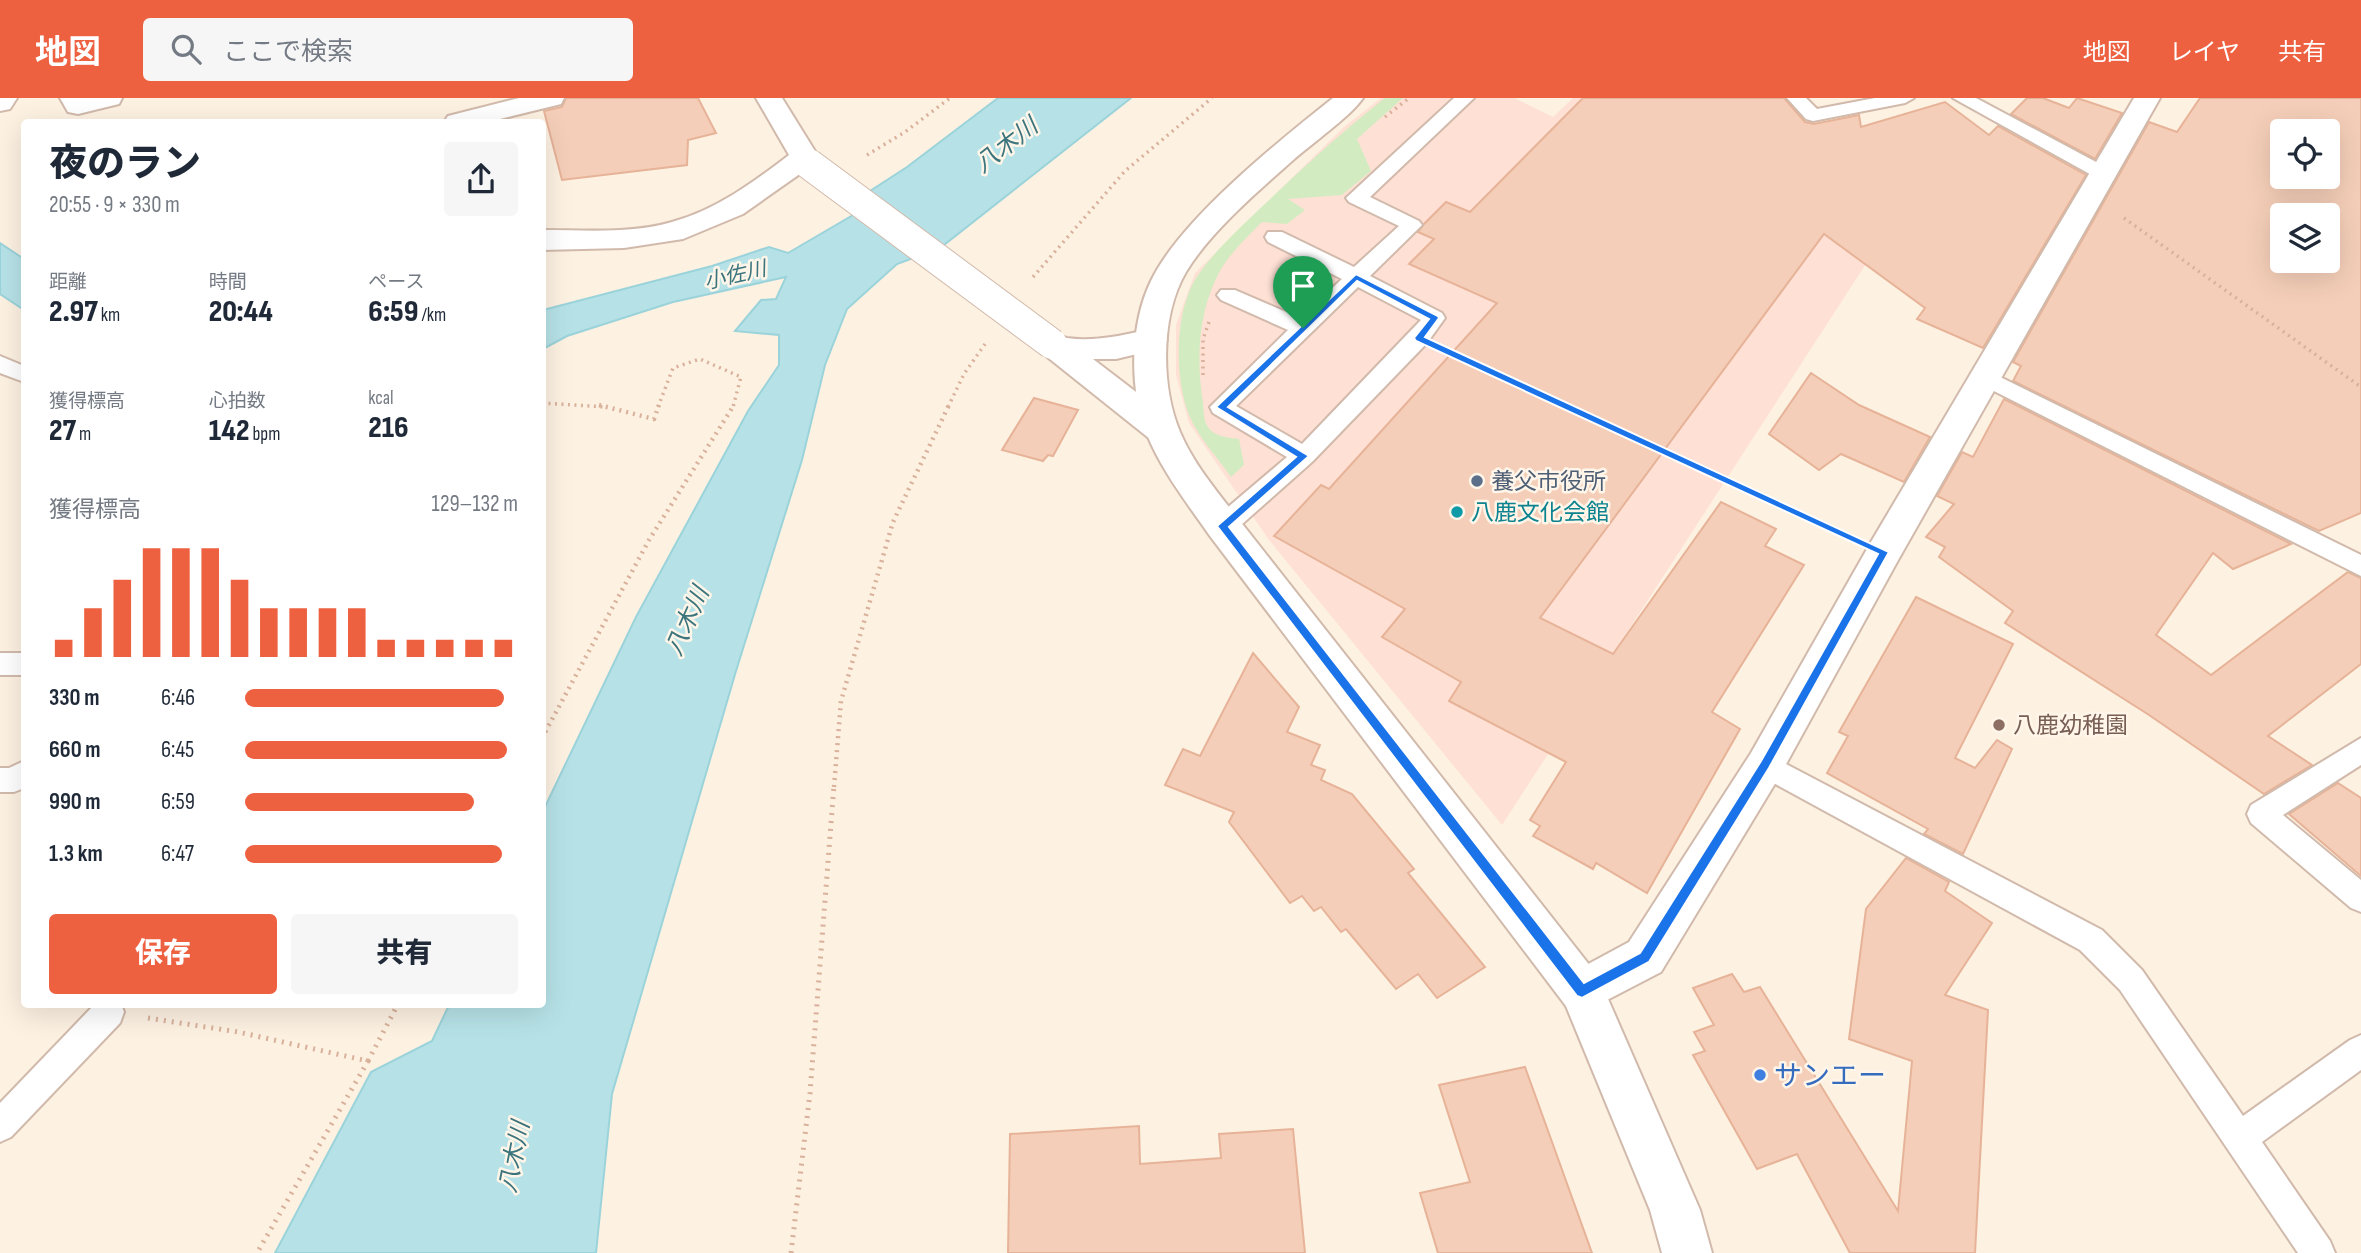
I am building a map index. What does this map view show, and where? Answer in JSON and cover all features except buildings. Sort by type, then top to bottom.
[{"type":"street","points":[[0,103],[4,98]]},
{"type":"street","points":[[75,109],[109,98]]},
{"type":"street","points":[[468,115],[551,98]]},
{"type":"street","points":[[769,98],[806,161],[1057,347],[1163,430]]},
{"type":"street","points":[[1350,98],[1251,182],[1181,255],[1164,284],[1151,340],[1153,383],[1163,430],[1191,482],[1223,526],[1582,991],[1675,1210],[1687,1253]]},
{"type":"street","points":[[1582,991],[1645,957],[1765,765],[1884,552],[2147,98]]},
{"type":"street","points":[[546,240],[654,236],[692,226],[750,198],[806,161]]},
{"type":"street","points":[[1057,347],[1116,348],[1151,340]]},
{"type":"lane","points":[[1304,456],[1221,407],[1412,225],[1356,198],[1465,98]]},
{"type":"lane","points":[[1796,98],[1813,116],[1905,98]]},
{"type":"lane","points":[[1962,98],[2098,185]]},
{"type":"lane","points":[[1223,526],[1304,456],[1419,338],[1434,318],[1275,237]]},
{"type":"lane","points":[[1228,295],[1303,328]]},
{"type":"lane","points":[[0,364],[21,373]]},
{"type":"lane","points":[[1986,378],[2361,566]]},
{"type":"lane","points":[[0,664],[21,664]]},
{"type":"lane","points":[[2361,750],[2261,814],[2361,898]]},
{"type":"lane","points":[[1765,765],[2091,940],[2131,980],[2318,1253]]},
{"type":"lane","points":[[0,780],[14,780],[21,775]]},
{"type":"lane","points":[[0,1126],[109,1012]]},
{"type":"lane","points":[[2240,1138],[2361,1051]]},
{"type":"path","points":[[806,161],[821,152],[864,157],[905,132],[950,98]]},
{"type":"path","points":[[1028,284],[1044,261],[1125,171],[1212,98]]},
{"type":"path","points":[[2098,185],[2361,387]]},
{"type":"path","points":[[1419,338],[1884,552]]},
{"type":"path","points":[[791,1253],[810,1093],[841,701],[893,522],[964,374],[988,340]]},
{"type":"path","points":[[546,402],[597,405],[654,419],[673,368],[699,359],[741,377],[733,409],[649,540],[546,731]]},
{"type":"path","points":[[257,1253],[396,1008]]},
{"type":"path","points":[[109,1012],[238,1031],[368,1061]]},
{"type":"shaded area","name":"養父市役所","points":[[1381,98],[1514,98],[1553,117],[1573,98],[1705,98],[1888,230],[1502,825],[1269,540],[1189,423],[1176,375],[1176,325],[1195,273],[1344,127]]},
{"type":"green space","points":[[1385,98],[1403,98],[1357,139],[1371,171],[1342,195],[1288,199],[1305,210],[1287,224],[1262,222],[1229,257],[1213,286],[1203,319],[1201,386],[1207,426],[1218,435],[1239,439],[1244,465],[1231,477],[1198,431],[1184,400],[1179,344],[1184,306],[1190,290],[1205,265],[1240,227],[1325,148]]},
{"type":"water","points":[[998,98],[1131,98],[940,248],[897,264],[847,309],[825,365],[802,460],[736,671],[612,1094],[596,1253],[275,1253],[371,1072],[432,1041],[448,1008],[546,1008],[546,805],[636,617],[748,411],[779,365],[779,335],[735,331],[761,300],[776,299],[786,277],[673,302],[567,336],[546,347],[546,309],[712,266],[769,247],[788,253],[853,215],[864,195],[907,167]]},
{"type":"water","points":[[0,243],[21,257],[21,308],[0,294]]},
{"type":"place","name":"養父市役所","points":[[1477,481]]},
{"type":"place","name":"八鹿文化会館","points":[[1457,512]]},
{"type":"place","name":"八鹿幼稚園","points":[[1999,725]]},
{"type":"place","name":"サンエー","points":[[1760,1075]]},
{"type":"route","points":[[1356,277],[1434,318],[1419,338],[1884,552],[1765,765],[1645,957],[1582,991],[1223,526],[1304,456],[1221,407],[1303,328],[1356,277]]},
{"type":"water label","name":"八木川","points":[[1006,145]]},
{"type":"water label","name":"小佐川","points":[[735,275]]},
{"type":"water label","name":"八木川","points":[[687,621]]},
{"type":"water label","name":"八木川","points":[[514,1157]]}]
